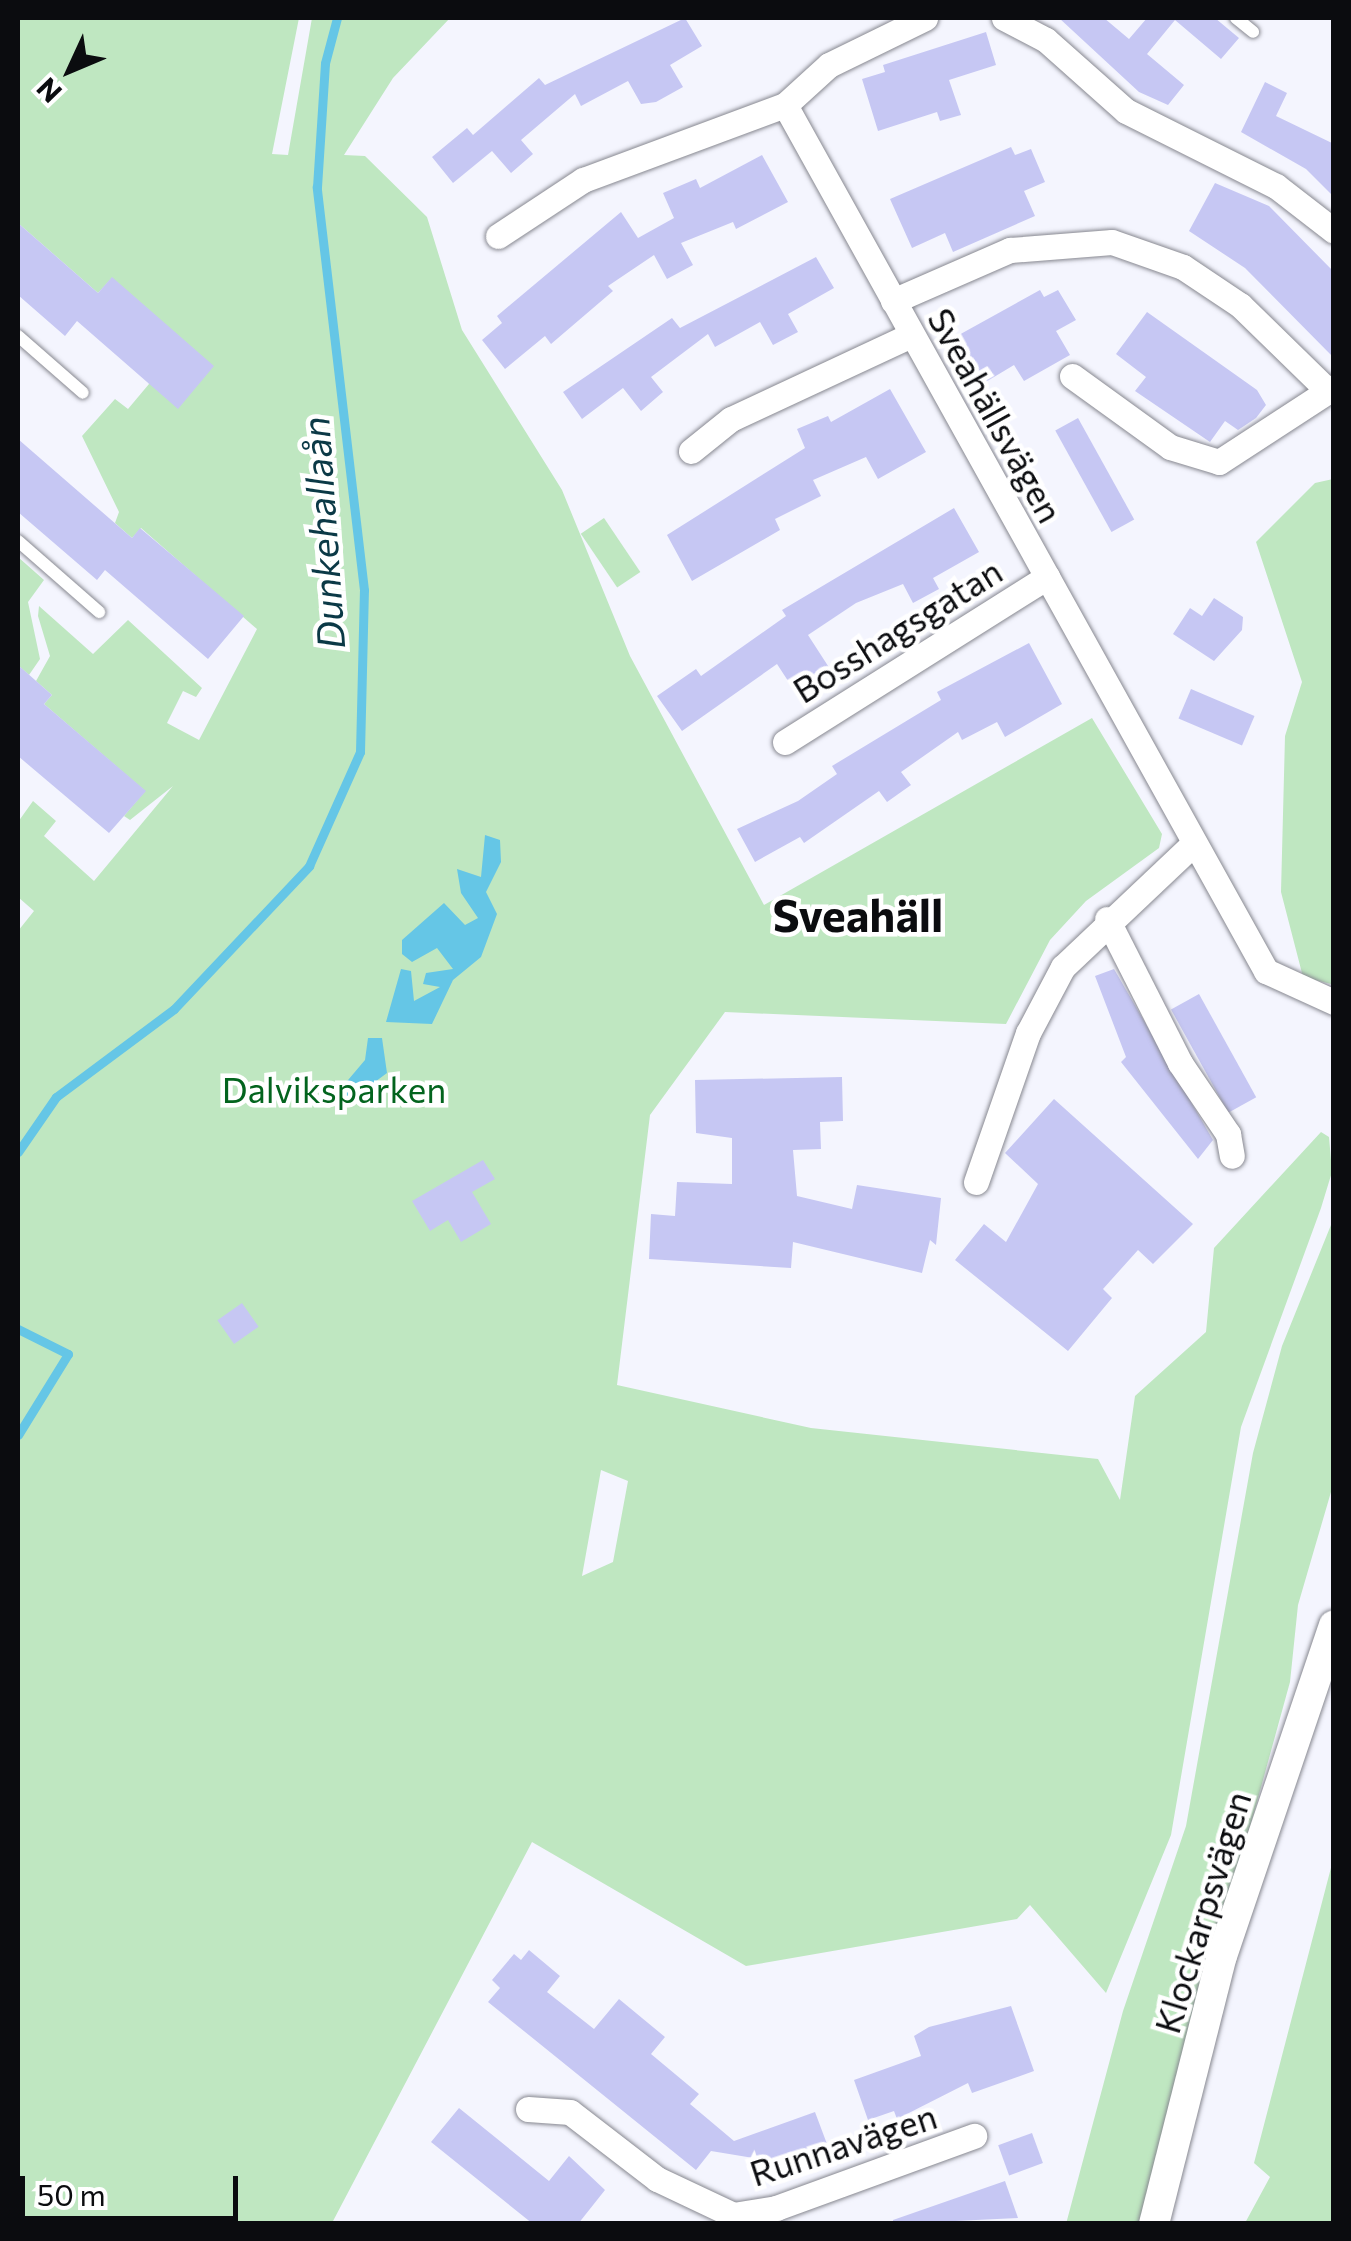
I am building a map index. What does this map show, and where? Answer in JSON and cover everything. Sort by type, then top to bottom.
[{"type":"street","points":[[498,236],[583,180],[784,105],[829,65],[925,18]]},
{"type":"street","points":[[1004,18],[1046,40],[1126,111],[1276,186],[1334,232]]},
{"type":"street","name":"Sveahällsvägen","points":[[784,105],[1192,845],[1266,971],[1334,1002]]},
{"type":"street","points":[[893,301],[1010,250],[1112,242],[1184,267],[1240,305],[1331,389],[1219,462],[1170,447],[1072,376]]},
{"type":"street","points":[[691,451],[732,420],[911,335]]},
{"type":"street","name":"Bosshagsgatan","points":[[786,742],[1046,577]]},
{"type":"street","points":[[976,1182],[1028,1033],[1063,967],[1107,919],[1192,845]]},
{"type":"street","points":[[1107,919],[1180,1063],[1228,1134],[1232,1156]]},
{"type":"street","name":"Klockarpsvägen","points":[[1154,2224],[1222,1956],[1334,1625]]},
{"type":"street","name":"Runnavägen","points":[[528,2109],[570,2112],[657,2179],[733,2219],[776,2208],[974,2136]]},
{"type":"lane","points":[[1236,18],[1253,32]]},
{"type":"lane","points":[[18,336],[83,393]]},
{"type":"lane","points":[[18,541],[99,612]]},
{"type":"green space","name":"Dalviksparken","points":[[18,18],[299,18],[272,154],[288,155],[312,18],[450,18],[393,78],[344,155],[365,156],[427,217],[462,330],[562,490],[630,656],[764,905],[1092,718],[1162,834],[1159,848],[1086,901],[1050,940],[1006,1024],[725,1012],[650,1115],[617,1385],[811,1428],[1098,1459],[1120,1500],[1135,1396],[1206,1332],[1214,1248],[1321,1132],[1329,1137],[1332,1172],[1241,1427],[1171,1835],[1106,1993],[1030,1905],[1017,1919],[746,1966],[532,1842],[332,2223],[18,2223],[18,931],[34,911],[18,897],[18,822],[33,801],[56,821],[44,836],[94,881],[173,786],[130,820],[124,816],[145,791],[44,704],[52,695],[36,681],[50,656],[38,616],[39,606],[93,654],[128,620],[202,688],[196,697],[183,691],[167,723],[199,740],[257,629],[141,528],[132,538],[115,523],[119,512],[82,436],[115,399],[128,409],[149,384],[112,278],[98,293],[18,223]],"holes":[[[601,1470],[628,1481],[613,1562],[582,1576]]]},
{"type":"green space","points":[[1333,479],[1331,984],[1303,977],[1281,892],[1285,736],[1302,682],[1256,542],[1315,483]]},
{"type":"green space","points":[[604,518],[640,572],[617,588],[581,534]]},
{"type":"green space","points":[[18,557],[44,580],[28,602],[40,659],[29,675],[18,665]]},
{"type":"green space","points":[[1333,1220],[1333,1485],[1298,1605],[1290,1682],[1141,2223],[1066,2224],[1123,2011],[1186,1826],[1253,1453],[1282,1346]]},
{"type":"green space","points":[[1333,1860],[1333,2223],[1245,2223],[1270,2177],[1254,2163]]},
{"type":"water","points":[[485,835],[500,840],[501,862],[486,892],[497,914],[481,957],[453,980],[432,1024],[386,1022],[401,969],[411,971],[414,1001],[440,987],[423,984],[426,973],[453,969],[437,948],[412,962],[402,954],[402,940],[444,903],[465,925],[478,918],[461,893],[457,869],[481,877]]},
{"type":"water","points":[[368,1038],[382,1038],[387,1073],[348,1102],[343,1086],[365,1060]]},
{"type":"building","points":[[685,18],[702,46],[670,65],[683,87],[656,102],[641,104],[628,81],[581,106],[575,94],[521,140],[533,154],[511,173],[492,151],[453,183],[432,157],[467,128],[473,135],[539,78],[545,85]]},
{"type":"building","points":[[1059,18],[1104,18],[1129,39],[1147,18],[1215,18],[1239,38],[1221,59],[1175,20],[1147,54],[1184,85],[1168,105],[1139,92]]},
{"type":"building","points":[[986,32],[996,65],[949,80],[961,115],[940,121],[937,112],[878,131],[862,79],[885,72],[883,65]]},
{"type":"building","points":[[1265,82],[1287,93],[1276,116],[1334,144],[1334,197],[1306,169],[1241,132]]},
{"type":"building","points":[[1011,147],[1015,155],[1031,149],[1045,182],[1024,191],[1035,216],[953,252],[945,233],[912,248],[890,199]]},
{"type":"building","points":[[762,155],[788,202],[736,229],[733,222],[681,243],[693,265],[667,279],[654,255],[608,286],[613,291],[551,344],[545,336],[505,369],[482,340],[502,323],[497,316],[621,212],[638,238],[674,218],[663,193],[696,179],[700,188]]},
{"type":"building","points":[[1215,183],[1269,206],[1334,272],[1334,358],[1245,268],[1189,231]]},
{"type":"building","points":[[18,223],[98,293],[112,277],[214,366],[178,409],[77,321],[65,336],[18,295]]},
{"type":"building","points":[[816,257],[834,288],[788,314],[798,332],[773,345],[760,322],[715,347],[708,334],[651,377],[663,392],[641,411],[623,388],[582,419],[563,392],[672,318],[680,328]]},
{"type":"building","points":[[1040,290],[1044,297],[1058,290],[1076,320],[1056,331],[1070,355],[1024,381],[1014,365],[984,383],[957,336]]},
{"type":"building","points":[[1147,312],[1257,390],[1266,405],[1256,418],[1238,430],[1225,421],[1210,442],[1135,391],[1146,377],[1116,354]]},
{"type":"building","points":[[890,389],[926,452],[878,479],[866,457],[813,480],[821,496],[775,519],[780,530],[692,581],[667,535],[805,448],[797,429],[828,416],[831,422]]},
{"type":"building","points":[[1078,418],[1134,519],[1111,532],[1055,431]]},
{"type":"building","points":[[18,439],[132,538],[140,528],[244,616],[208,659],[105,570],[97,580],[18,512]]},
{"type":"building","points":[[954,508],[979,552],[933,578],[939,589],[913,603],[903,584],[856,603],[808,635],[830,669],[792,687],[777,664],[682,731],[657,696],[696,669],[701,676],[786,616],[782,610]]},
{"type":"building","points":[[1214,598],[1243,617],[1242,630],[1214,661],[1173,634],[1190,608],[1202,616]]},
{"type":"building","points":[[1029,643],[1062,704],[1005,737],[997,722],[962,740],[958,732],[901,772],[911,785],[887,802],[879,791],[804,843],[800,837],[755,862],[737,829],[798,801],[837,774],[832,766],[941,700],[937,692]]},
{"type":"building","points":[[18,665],[52,695],[44,704],[146,791],[109,833],[18,756]]},
{"type":"building","points":[[1191,689],[1255,716],[1242,745],[1178,718]]},
{"type":"building","points":[[1114,969],[1213,1140],[1198,1159],[1121,1062],[1126,1057],[1095,976]]},
{"type":"building","points":[[1199,994],[1256,1097],[1228,1113],[1171,1010]]},
{"type":"building","points":[[842,1077],[843,1121],[820,1122],[821,1149],[793,1150],[797,1196],[852,1209],[857,1185],[941,1198],[936,1245],[930,1240],[922,1273],[793,1242],[791,1268],[649,1259],[651,1214],[675,1216],[677,1182],[732,1184],[732,1138],[696,1133],[695,1080]]},
{"type":"building","points":[[1054,1099],[1193,1224],[1153,1264],[1138,1250],[1103,1289],[1112,1298],[1068,1351],[955,1260],[984,1224],[1006,1242],[1038,1184],[1005,1153]]},
{"type":"building","points":[[483,1160],[495,1179],[472,1192],[491,1224],[461,1242],[448,1220],[430,1231],[412,1201]]},
{"type":"building","points":[[242,1303],[259,1327],[234,1344],[217,1320]]},
{"type":"building","points":[[529,1950],[560,1976],[547,1992],[594,2029],[619,1999],[665,2037],[651,2054],[699,2094],[690,2104],[734,2141],[815,2112],[830,2152],[775,2172],[771,2161],[711,2151],[696,2170],[488,2002],[500,1988],[492,1980],[514,1954],[521,1960]]},
{"type":"building","points":[[1011,2006],[1034,2071],[972,2093],[968,2083],[897,2119],[894,2111],[868,2120],[854,2080],[921,2056],[914,2036],[929,2027]]},
{"type":"building","points":[[459,2108],[549,2181],[569,2156],[605,2190],[578,2224],[533,2224],[431,2142]]},
{"type":"building","points":[[1032,2133],[1043,2163],[1009,2175],[998,2145]]},
{"type":"building","points":[[1005,2181],[1018,2218],[893,2224],[893,2220]]},
{"type":"waterway","name":"Dunkehallaån","points":[[18,1152],[56,1097],[174,1009],[309,866],[360,752],[364,590],[317,187],[325,63],[337,18]]},
{"type":"waterway","name":"Dunkehallaån","points":[[18,1329],[68,1354],[18,1435]]},
{"type":"district","name":"Sveahäll","points":[[858,914]]}]
